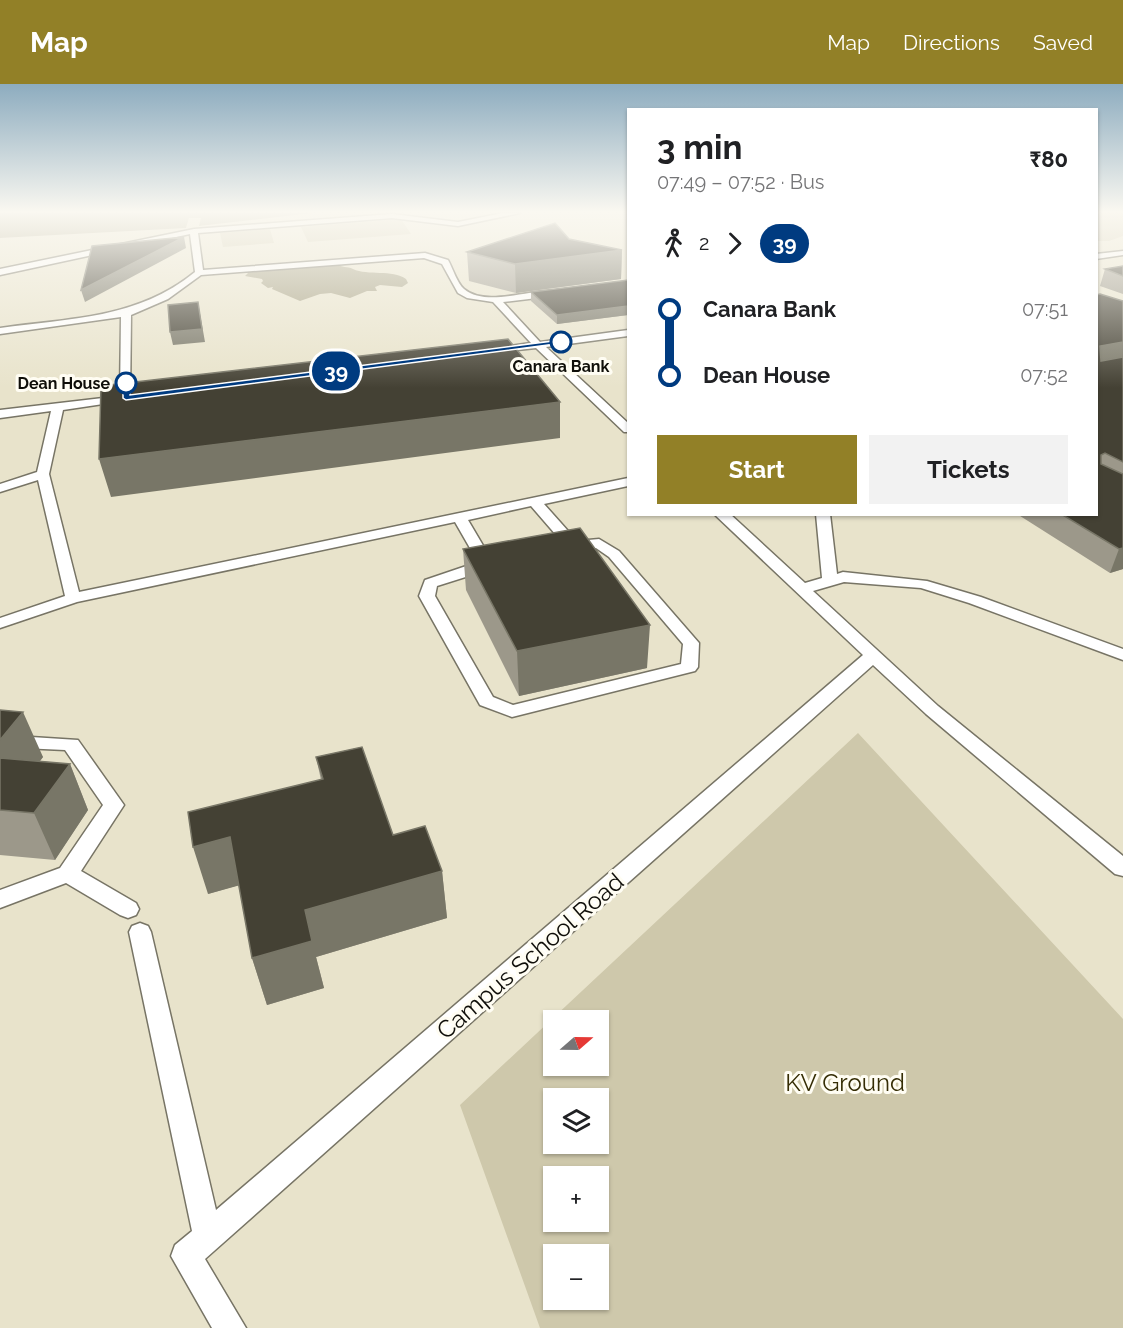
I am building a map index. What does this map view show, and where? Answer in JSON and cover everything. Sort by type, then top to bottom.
[{"type":"lane","points":[[0,331],[126,313],[158,302],[182,289],[199,273],[223,271]]},
{"type":"lane","points":[[450,271],[459,290],[474,296],[505,299],[564,291]]},
{"type":"lane","points":[[494,298],[538,345],[627,428]]},
{"type":"lane","points":[[0,414],[132,397],[126,313]]},
{"type":"lane","points":[[479,353],[627,333]]},
{"type":"lane","points":[[58,407],[43,474],[72,598]]},
{"type":"lane","points":[[0,488],[43,474]]},
{"type":"lane","points":[[0,623],[72,598],[627,482]]},
{"type":"lane","points":[[535,502],[573,545]]},
{"type":"lane","points":[[723,516],[932,710],[1123,868]]},
{"type":"lane","points":[[823,516],[830,580]]},
{"type":"lane","points":[[459,518],[486,563]]},
{"type":"lane","points":[[599,543],[614,554],[691,643],[689,667],[512,711],[486,701],[427,596],[430,583],[486,563],[573,545],[599,543]]},
{"type":"lane","points":[[802,589],[843,577],[922,585],[975,600],[1123,655]]},
{"type":"lane","name":"Campus School Road","points":[[197,1247],[874,656]]},
{"type":"lane","points":[[0,741],[71,744],[114,804],[68,874],[0,899]]},
{"type":"lane","points":[[68,874],[128,909]]},
{"type":"lane","points":[[140,932],[197,1247],[230,1328]]},
{"type":"shaded area","points":[[0,271],[627,271],[627,516],[1098,516],[1098,271],[1123,271],[1123,1328],[0,1328]]},
{"type":"shaded area","points":[[245,271],[359,271],[394,274],[406,279],[408,283],[402,287],[380,285],[375,287],[377,291],[367,291],[350,298],[331,293],[300,301],[272,289],[273,287],[268,288],[261,283],[262,279],[245,276],[248,273]]},
{"type":"green space","name":"KV Ground","points":[[858,733],[1123,1019],[1123,1328],[540,1328],[460,1105],[543,1027],[543,1076],[609,1076],[609,1010],[562,1010]]},
{"type":"building","points":[[86,271],[118,271],[81,290]]},
{"type":"building","points":[[1110,271],[1123,271],[1123,276]]},
{"type":"building","points":[[627,280],[627,306],[557,315],[531,292]]},
{"type":"building","points":[[1098,294],[1123,301],[1123,342],[1100,346],[1101,361],[1123,357],[1123,462],[1105,453],[1101,455],[1101,464],[1123,474],[1123,548],[1119,549],[1064,516],[1098,516]]},
{"type":"building","points":[[198,302],[202,329],[170,332],[168,305]]},
{"type":"building","points":[[508,339],[560,402],[99,459],[101,386]]},
{"type":"building","points":[[580,528],[650,625],[517,651],[463,549]]},
{"type":"building","points":[[0,710],[23,712],[0,740]]},
{"type":"building","points":[[362,747],[393,835],[425,826],[442,871],[305,910],[312,941],[252,958],[230,837],[193,847],[188,812],[323,779],[316,757]]},
{"type":"building","points":[[0,758],[70,764],[34,813],[0,810]]},
{"type":"bus line","name":"39","points":[[126,383],[126,398],[561,342]]},
{"type":"place","name":"Canara Bank","points":[[561,342]]},
{"type":"place","name":"Dean House","points":[[126,383]]}]
